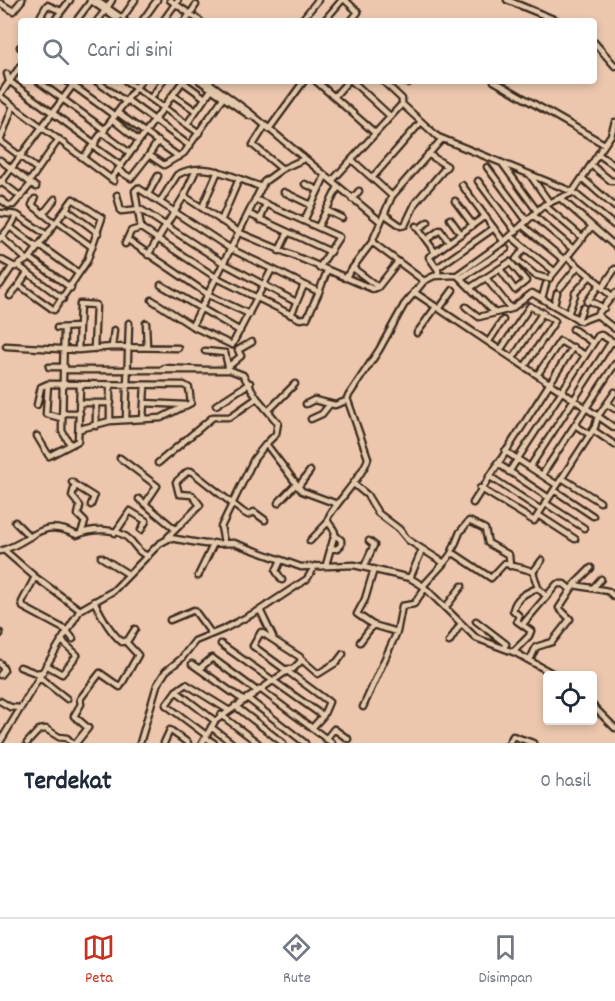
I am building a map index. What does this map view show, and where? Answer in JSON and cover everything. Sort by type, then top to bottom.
[{"type":"street","points":[[0,3],[13,11],[22,0]]},
{"type":"street","points":[[56,18],[70,0]]},
{"type":"street","points":[[78,18],[91,0],[120,18]]},
{"type":"street","points":[[96,0],[106,9]]},
{"type":"street","points":[[99,18],[112,0]]},
{"type":"street","points":[[122,18],[135,0]]},
{"type":"street","points":[[144,18],[157,0]]},
{"type":"street","points":[[170,0],[177,2],[196,18]]},
{"type":"street","points":[[303,18],[318,0]]},
{"type":"street","points":[[330,0],[336,6]]},
{"type":"street","points":[[326,18],[344,0],[358,11],[353,18]]},
{"type":"street","points":[[507,0],[551,18]]},
{"type":"street","points":[[165,18],[177,2]]},
{"type":"street","points":[[43,18],[41,15],[47,5],[61,11]]},
{"type":"street","points":[[187,18],[196,5]]},
{"type":"street","points":[[597,45],[615,66]]},
{"type":"street","points":[[18,70],[0,95],[113,180],[119,168],[181,84]]},
{"type":"street","points":[[8,74],[9,81],[94,145],[131,178],[158,141]]},
{"type":"street","points":[[42,84],[130,153]]},
{"type":"street","points":[[21,197],[0,182],[12,169],[73,84]]},
{"type":"street","points":[[75,84],[115,116],[139,141]]},
{"type":"street","points":[[101,84],[190,146]]},
{"type":"street","points":[[130,84],[199,133]]},
{"type":"street","points":[[83,158],[139,84]]},
{"type":"street","points":[[151,98],[161,84]]},
{"type":"street","points":[[186,84],[205,98]]},
{"type":"street","points":[[207,84],[267,128],[380,221]]},
{"type":"street","points":[[282,169],[253,146],[302,84]]},
{"type":"street","points":[[319,84],[375,133]]},
{"type":"street","points":[[334,97],[347,84]]},
{"type":"street","points":[[353,84],[390,116]]},
{"type":"street","points":[[386,84],[402,99],[402,104],[442,139],[573,192],[615,226]]},
{"type":"street","points":[[499,84],[604,144]]},
{"type":"street","points":[[213,88],[223,98],[253,117]]},
{"type":"street","points":[[187,124],[213,88]]},
{"type":"street","points":[[173,95],[196,111]]},
{"type":"street","points":[[149,154],[164,165],[179,157],[190,146],[223,98]]},
{"type":"street","points":[[332,181],[402,104]]},
{"type":"street","points":[[13,106],[0,141],[37,169]]},
{"type":"street","points":[[115,116],[145,132],[179,157]]},
{"type":"street","points":[[372,178],[421,122]]},
{"type":"street","points":[[459,276],[504,243],[547,204],[573,192],[604,144],[612,139],[615,122]]},
{"type":"street","points":[[0,199],[11,206],[21,197],[37,169],[59,139]]},
{"type":"street","points":[[345,278],[372,242],[392,196],[442,139]]},
{"type":"street","points":[[384,214],[401,226],[405,225],[416,202],[447,166],[429,154]]},
{"type":"street","points":[[598,154],[615,166]]},
{"type":"street","points":[[192,327],[262,187],[282,169],[304,159]]},
{"type":"street","points":[[0,160],[36,187]]},
{"type":"street","points":[[352,160],[392,196]]},
{"type":"street","points":[[501,161],[535,213],[573,249]]},
{"type":"street","points":[[591,165],[614,182]]},
{"type":"street","points":[[487,167],[524,223],[565,259],[578,266],[600,284],[587,304],[580,321]]},
{"type":"street","points":[[160,202],[177,175],[196,170],[218,171],[262,187]]},
{"type":"street","points":[[148,255],[168,226],[196,170]]},
{"type":"street","points":[[202,208],[218,171]]},
{"type":"street","points":[[528,173],[547,204],[583,238]]},
{"type":"street","points":[[148,194],[159,176]]},
{"type":"street","points":[[304,221],[325,176]]},
{"type":"street","points":[[582,178],[615,207]]},
{"type":"street","points":[[221,221],[239,179]]},
{"type":"street","points":[[478,181],[516,232]]},
{"type":"street","points":[[304,184],[318,190]]},
{"type":"street","points":[[462,185],[504,243]]},
{"type":"street","points":[[318,227],[338,187]]},
{"type":"street","points":[[141,228],[136,189],[141,189],[231,249],[319,292]]},
{"type":"street","points":[[352,198],[359,191]]},
{"type":"street","points":[[284,192],[311,205]]},
{"type":"street","points":[[117,195],[121,211],[140,209],[225,264],[296,302]]},
{"type":"street","points":[[184,196],[240,233],[327,272],[375,289],[397,263]]},
{"type":"street","points":[[560,198],[615,246]]},
{"type":"street","points":[[34,199],[31,204],[43,214],[92,247]]},
{"type":"street","points":[[43,214],[55,199]]},
{"type":"street","points":[[19,285],[54,310],[71,288],[92,247],[102,218],[73,199],[29,259],[20,267]]},
{"type":"street","points":[[255,199],[339,237],[319,268]]},
{"type":"street","points":[[455,201],[473,225]]},
{"type":"street","points":[[260,220],[266,204]]},
{"type":"street","points":[[66,209],[98,233]]},
{"type":"street","points":[[326,210],[342,218]]},
{"type":"street","points":[[0,213],[18,215],[47,235]]},
{"type":"street","points":[[249,214],[331,252]]},
{"type":"street","points":[[18,215],[0,238],[71,288]]},
{"type":"street","points":[[438,276],[437,268],[429,257],[485,216]]},
{"type":"street","points":[[450,219],[461,234]]},
{"type":"street","points":[[428,222],[417,227],[435,252]]},
{"type":"street","points":[[525,248],[516,259],[535,275],[549,279],[592,226]]},
{"type":"street","points":[[10,227],[78,273]]},
{"type":"street","points":[[141,228],[217,278],[304,320],[307,318],[327,272]]},
{"type":"street","points":[[141,228],[131,231],[126,242],[209,295],[249,314]]},
{"type":"street","points":[[437,268],[494,228]]},
{"type":"street","points":[[426,240],[440,230],[449,242]]},
{"type":"street","points":[[279,251],[288,232]]},
{"type":"street","points":[[511,236],[554,272]]},
{"type":"street","points":[[372,242],[397,263],[424,281]]},
{"type":"street","points":[[306,404],[318,400],[338,405],[346,401],[351,389],[379,350],[414,292],[424,281],[438,276],[459,276],[506,249]]},
{"type":"street","points":[[0,259],[12,267],[20,267],[63,299]]},
{"type":"street","points":[[470,288],[500,268],[511,262],[526,281],[516,290],[500,268]]},
{"type":"street","points":[[560,288],[578,266]]},
{"type":"street","points":[[0,285],[12,267]]},
{"type":"street","points":[[353,268],[378,287]]},
{"type":"street","points":[[152,300],[192,327],[227,344],[234,344],[272,269]]},
{"type":"street","points":[[580,321],[603,308],[614,295],[602,288],[615,269]]},
{"type":"street","points":[[10,296],[27,273]]},
{"type":"street","points":[[459,276],[495,313]]},
{"type":"street","points":[[568,314],[575,294],[590,276]]},
{"type":"street","points":[[486,278],[511,309]]},
{"type":"street","points":[[542,298],[546,284]]},
{"type":"street","points":[[161,285],[201,311],[240,331]]},
{"type":"street","points":[[291,315],[304,285]]},
{"type":"street","points":[[417,333],[453,290]]},
{"type":"street","points":[[414,292],[615,428]]},
{"type":"street","points":[[466,308],[479,317],[511,309],[532,293],[580,321],[586,329]]},
{"type":"street","points":[[554,305],[557,294]]},
{"type":"street","points":[[587,304],[603,308]]},
{"type":"street","points":[[78,350],[79,306],[96,305],[94,349]]},
{"type":"street","points":[[501,349],[530,306],[543,312],[555,321],[525,366]]},
{"type":"street","points":[[513,358],[543,312]]},
{"type":"street","points":[[593,315],[613,327],[615,319]]},
{"type":"street","points":[[489,341],[503,320]]},
{"type":"street","points":[[126,419],[129,384],[129,323]]},
{"type":"street","points":[[146,323],[147,347]]},
{"type":"street","points":[[57,327],[79,327]]},
{"type":"street","points":[[64,328],[63,436],[70,444]]},
{"type":"street","points":[[573,329],[593,343]]},
{"type":"street","points":[[112,347],[114,330]]},
{"type":"street","points":[[509,472],[600,334],[614,342],[530,467]]},
{"type":"street","points":[[538,374],[560,341],[585,355]]},
{"type":"street","points":[[205,351],[224,354],[238,350],[252,342]]},
{"type":"street","points":[[227,344],[224,354],[227,368]]},
{"type":"street","points":[[6,346],[78,350],[112,347],[178,348]]},
{"type":"street","points":[[473,503],[480,488],[573,347]]},
{"type":"street","points":[[227,368],[240,357],[238,350]]},
{"type":"street","points":[[542,475],[615,364]]},
{"type":"street","points":[[49,368],[128,370],[227,368],[243,375],[250,383],[257,398],[279,425],[276,434],[254,459],[221,527],[224,542]]},
{"type":"street","points":[[184,370],[184,385]]},
{"type":"street","points":[[216,405],[250,383]]},
{"type":"street","points":[[48,384],[46,414],[62,416],[80,413]]},
{"type":"street","points":[[37,405],[41,387],[48,384],[63,386],[184,385],[188,387],[192,400],[188,405],[161,418],[110,421],[80,429]]},
{"type":"street","points":[[268,411],[295,384]]},
{"type":"street","points":[[110,385],[110,421]]},
{"type":"street","points":[[143,419],[145,385]]},
{"type":"street","points":[[38,436],[48,456],[79,440],[80,386]]},
{"type":"street","points":[[480,488],[531,521],[562,478],[591,432],[598,416],[615,392]]},
{"type":"street","points":[[158,463],[213,417],[230,417],[257,398]]},
{"type":"street","points":[[309,541],[328,522],[328,514],[355,485],[367,464],[368,453],[346,401]]},
{"type":"street","points":[[80,403],[111,403]]},
{"type":"street","points":[[96,403],[96,426]]},
{"type":"street","points":[[144,403],[188,405]]},
{"type":"street","points":[[310,419],[325,412],[330,404]]},
{"type":"street","points":[[607,404],[615,409]]},
{"type":"street","points":[[575,425],[615,445]]},
{"type":"street","points":[[266,444],[297,485],[306,493],[337,504]]},
{"type":"street","points":[[505,451],[542,475],[593,516]]},
{"type":"street","points":[[120,458],[158,486],[145,504]]},
{"type":"street","points":[[497,463],[584,528]]},
{"type":"street","points":[[0,741],[80,610],[113,591],[200,505],[192,495],[179,494],[176,483],[184,472],[191,471],[247,515],[253,512],[266,520]]},
{"type":"street","points":[[278,503],[310,471]]},
{"type":"street","points":[[489,476],[575,539]]},
{"type":"street","points":[[562,478],[600,502]]},
{"type":"street","points":[[81,533],[85,522],[78,515],[80,506],[72,496],[74,484],[94,497],[92,505]]},
{"type":"street","points":[[355,485],[367,495],[380,514],[422,550],[444,563]]},
{"type":"street","points":[[139,499],[175,530]]},
{"type":"street","points":[[115,533],[130,511],[146,521],[141,530]]},
{"type":"street","points":[[363,707],[397,632],[403,605],[414,604],[424,587],[451,554],[460,532],[469,521],[486,531],[488,543],[509,555],[510,566]]},
{"type":"street","points":[[15,522],[30,537]]},
{"type":"street","points":[[326,565],[335,535],[333,526],[328,522]]},
{"type":"street","points":[[80,610],[2,551],[37,532],[56,527],[77,535],[92,529],[115,533],[128,538],[141,554],[148,556]]},
{"type":"street","points":[[330,548],[337,549],[341,545],[341,540],[335,535]]},
{"type":"street","points":[[166,539],[241,545],[301,567],[326,565],[364,567],[410,578],[424,587],[460,625],[476,638],[513,652],[550,671]]},
{"type":"street","points":[[364,567],[374,546],[369,541]]},
{"type":"street","points":[[198,576],[214,543]]},
{"type":"street","points":[[410,578],[422,550]]},
{"type":"street","points":[[451,554],[460,556],[491,578],[504,563],[510,566],[520,566],[533,572],[538,588],[546,596]]},
{"type":"street","points":[[101,557],[128,574]]},
{"type":"street","points":[[281,560],[276,571],[282,580]]},
{"type":"street","points":[[533,572],[542,560]]},
{"type":"street","points":[[140,743],[153,696],[164,674],[195,641],[260,610],[307,579],[315,566]]},
{"type":"street","points":[[530,660],[536,647],[552,642],[570,619],[559,608],[570,589],[591,568]]},
{"type":"street","points":[[374,569],[365,599],[357,614],[373,625],[397,632]]},
{"type":"street","points":[[35,577],[22,605],[51,624],[66,630],[73,639]]},
{"type":"street","points":[[593,588],[601,579]]},
{"type":"street","points":[[523,624],[557,584],[561,583],[570,589]]},
{"type":"street","points":[[576,583],[608,591],[615,597]]},
{"type":"street","points":[[445,608],[462,586]]},
{"type":"street","points":[[513,652],[531,634],[523,624],[517,621],[519,616],[513,610],[514,606],[524,594],[538,588]]},
{"type":"street","points":[[27,743],[39,730],[46,729],[74,743],[88,728],[75,716],[81,704],[80,699],[100,673],[120,687],[138,655],[126,642],[122,642],[110,631],[107,621],[94,602]]},
{"type":"street","points":[[170,620],[195,610],[211,633]]},
{"type":"street","points":[[260,610],[273,638]]},
{"type":"street","points":[[476,621],[506,644],[503,648]]},
{"type":"street","points":[[360,642],[373,625]]},
{"type":"street","points":[[449,642],[460,625]]},
{"type":"street","points":[[126,642],[135,629]]},
{"type":"street","points":[[312,728],[322,716],[329,702],[252,645],[261,632],[302,659],[318,674],[337,662],[343,654]]},
{"type":"street","points":[[46,665],[62,675],[77,655],[61,640]]},
{"type":"street","points":[[221,644],[322,716]]},
{"type":"street","points":[[199,669],[212,658],[332,743]]},
{"type":"street","points":[[202,743],[221,715],[287,670],[293,669],[302,659]]},
{"type":"street","points":[[0,663],[4,670],[0,675]]},
{"type":"street","points":[[192,664],[305,743]]},
{"type":"street","points":[[20,667],[36,673],[43,672]]},
{"type":"street","points":[[39,677],[68,699]]},
{"type":"street","points":[[214,743],[166,705],[176,691],[186,684],[228,710]]},
{"type":"street","points":[[176,691],[215,721]]},
{"type":"street","points":[[0,701],[10,707],[19,708]]},
{"type":"street","points":[[235,706],[283,743]]},
{"type":"street","points":[[597,709],[608,718],[615,728]]},
{"type":"street","points":[[221,715],[258,743]]},
{"type":"street","points":[[211,727],[232,743]]},
{"type":"street","points":[[326,739],[334,729],[348,739]]},
{"type":"street","points":[[164,743],[170,730],[188,743]]},
{"type":"street","points":[[509,743],[513,736],[517,736],[533,743]]}]
